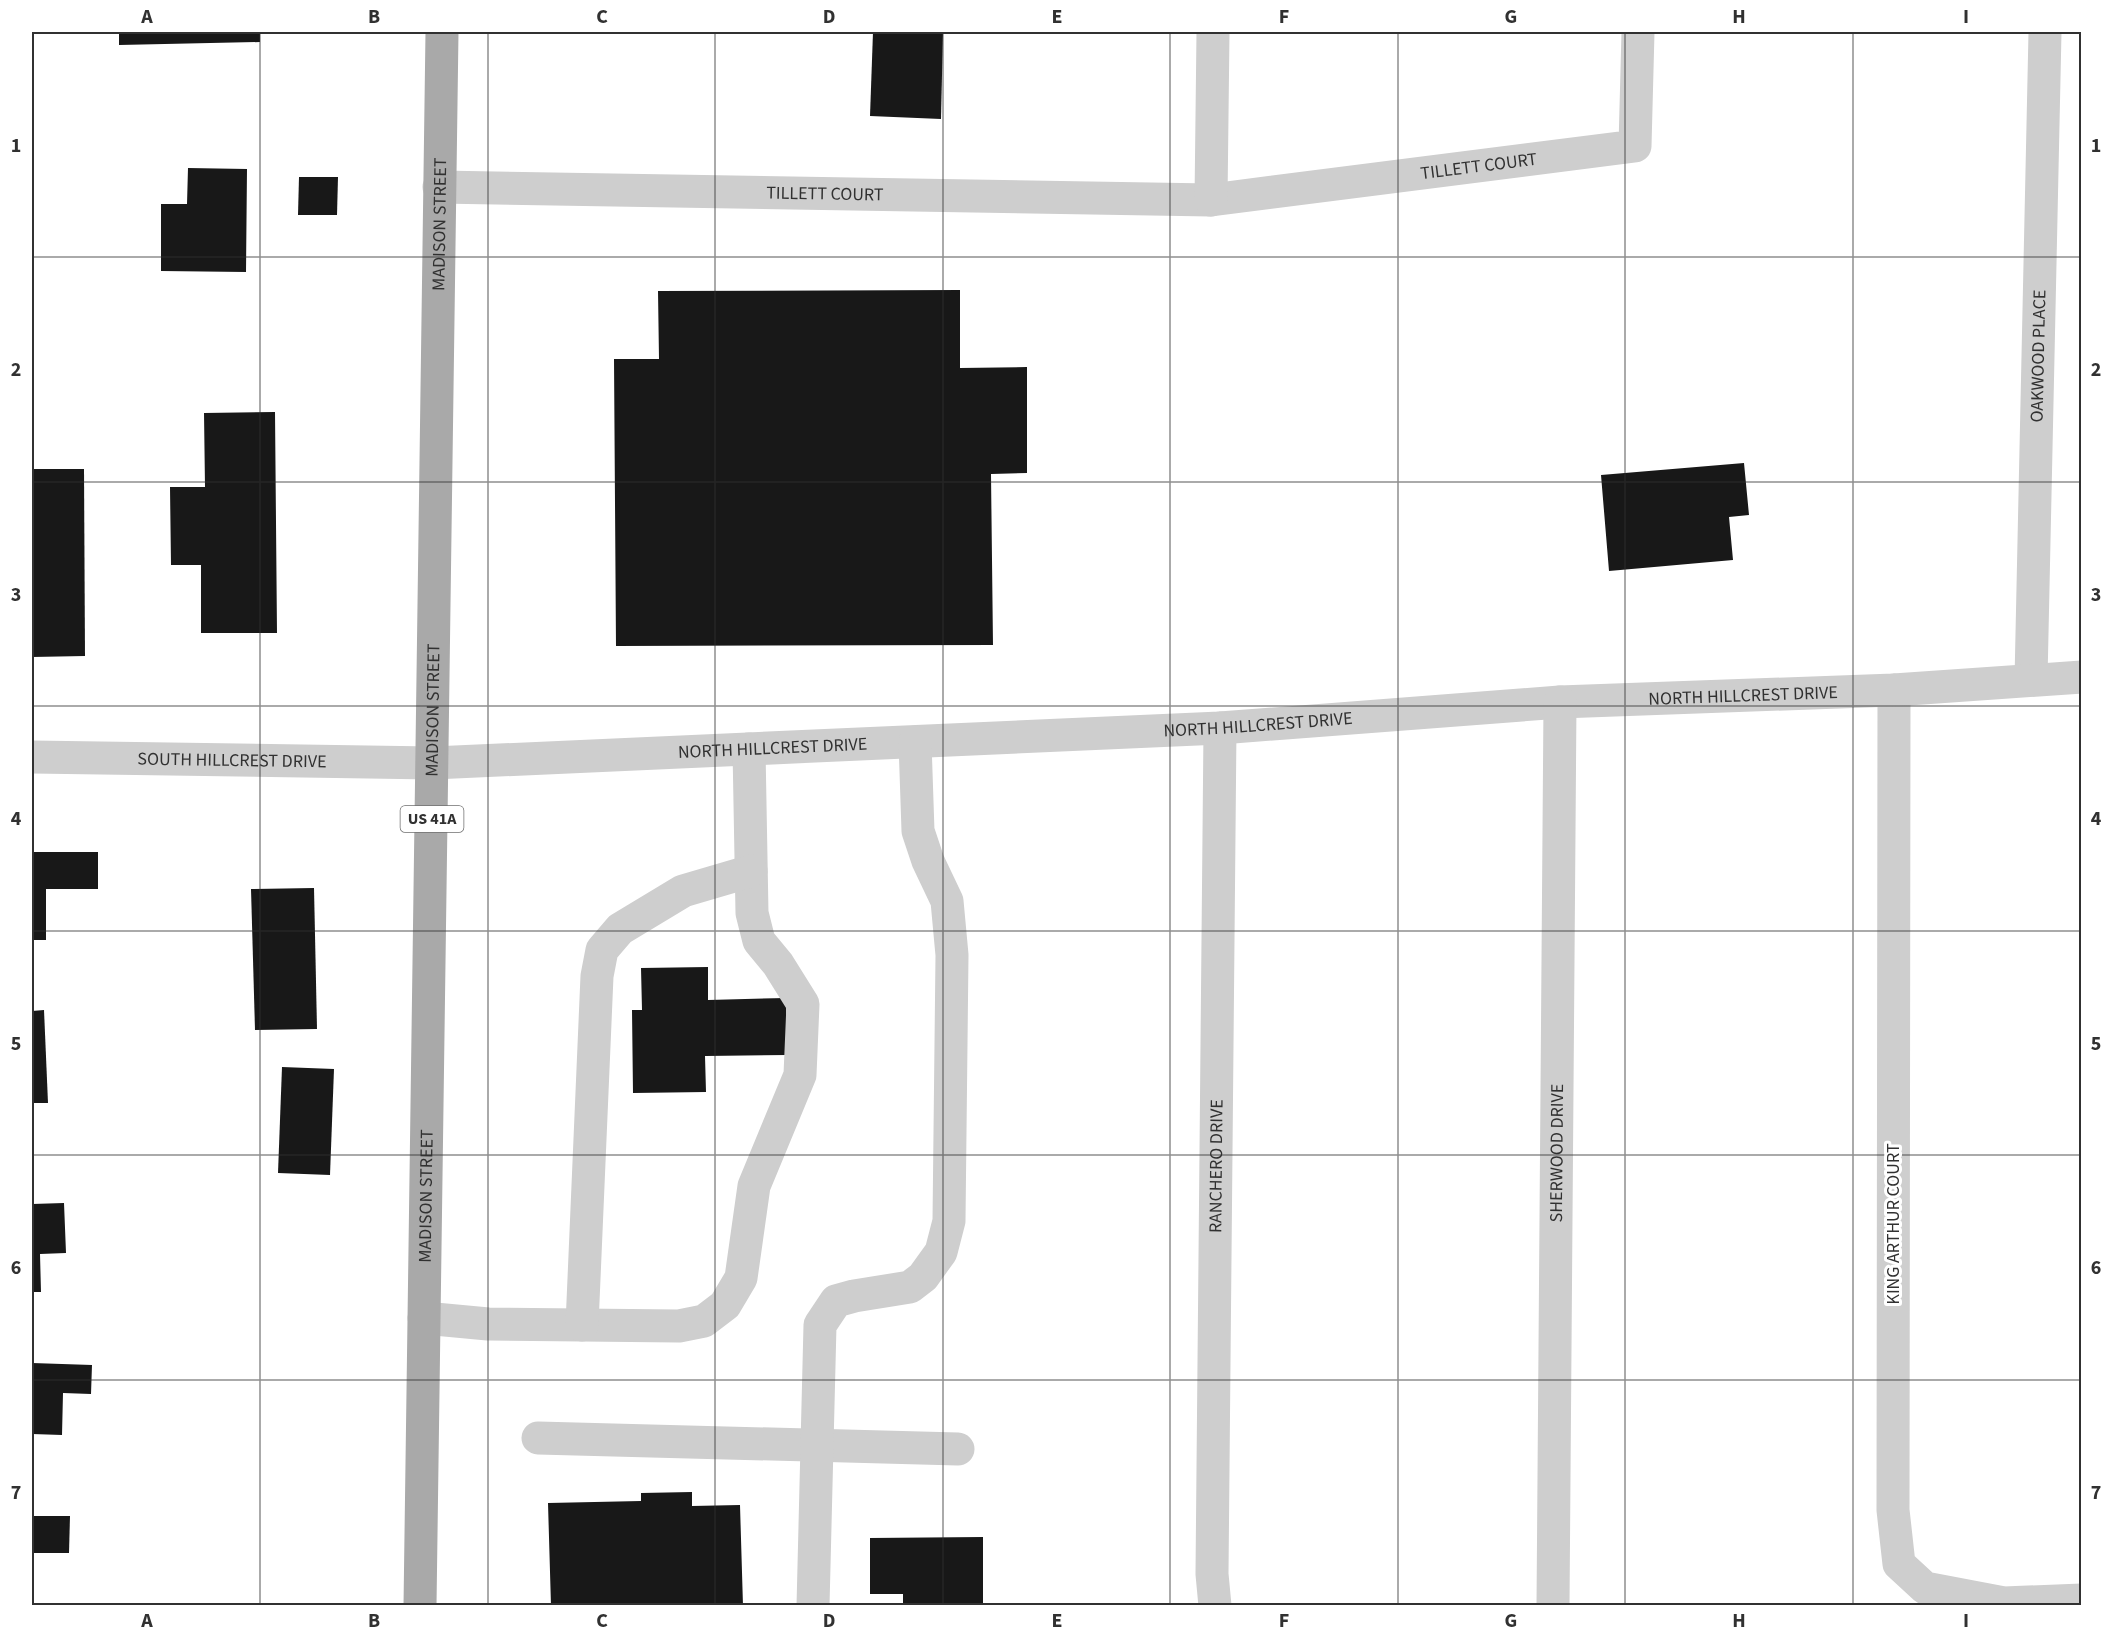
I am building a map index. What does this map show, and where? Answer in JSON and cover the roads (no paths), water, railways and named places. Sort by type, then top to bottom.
[{"type":"main road","name":"MADISON STREET","points":[[420,1605],[442,32]]},
{"type":"street","points":[[1211,200],[1213,32]]},
{"type":"street","name":"TILLETT COURT","points":[[439,187],[1211,200],[1635,146],[1638,32]]},
{"type":"street","name":"OAKWOOD PLACE","points":[[2031,680],[2045,32]]},
{"type":"street","name":"NORTH HILLCREST DRIVE","points":[[432,763],[1220,728],[1560,702],[1894,690],[2082,677]]},
{"type":"street","name":"KING ARTHUR COURT","points":[[1894,690],[1893,1510],[1899,1564],[1925,1588],[2004,1603],[2082,1600]]},
{"type":"street","name":"SHERWOOD DRIVE","points":[[1553,1605],[1560,702]]},
{"type":"street","name":"RANCHERO DRIVE","points":[[1215,1605],[1212,1575],[1220,728]]},
{"type":"street","points":[[813,1605],[815,1444],[820,1325],[836,1301],[910,1287],[917,1282],[940,1252],[949,1221],[952,955],[946,901],[928,861],[918,831],[915,742]]},
{"type":"street","points":[[424,1318],[488,1324],[679,1326],[704,1321],[724,1305],[741,1278],[754,1186],[800,1075],[803,1004],[778,964],[759,941],[752,913],[749,749]]},
{"type":"street","name":"SOUTH HILLCREST DRIVE","points":[[32,757],[432,763]]},
{"type":"street","points":[[582,1325],[597,976],[602,950],[620,929],[683,891],[751,871]]},
{"type":"street","points":[[538,1438],[958,1449]]}]
